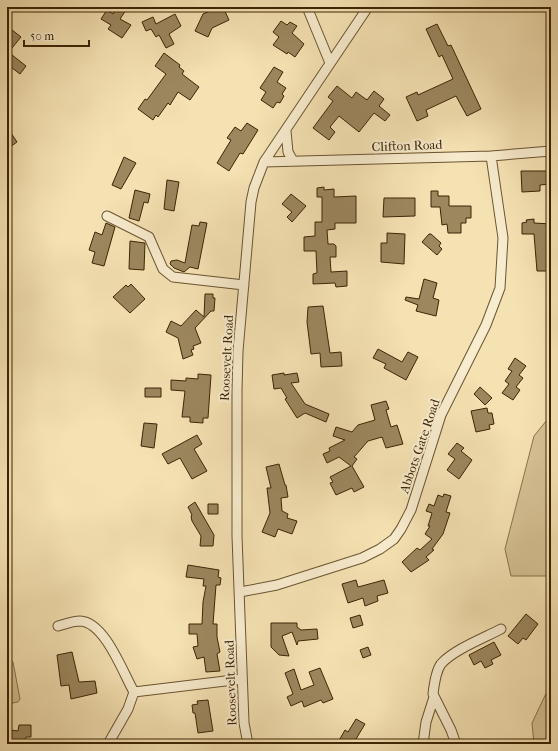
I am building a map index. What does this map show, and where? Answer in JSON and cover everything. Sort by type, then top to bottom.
[{"type":"street","points":[[307,7],[330,63]]},
{"type":"street","name":"Roosevelt Road","points":[[248,744],[244,723],[237,536],[237,398],[238,351],[251,202],[254,188],[264,162],[368,7]]},
{"type":"street","points":[[286,130],[288,152],[294,162]]},
{"type":"street","name":"Clifton Road","points":[[264,162],[491,156],[551,151]]},
{"type":"street","name":"Abbots Gate Road","points":[[240,592],[277,585],[362,558],[380,549],[394,539],[401,529],[410,510],[441,415],[486,325],[500,288],[503,238],[491,156]]},
{"type":"street","points":[[107,216],[149,237],[163,269],[173,277],[244,285]]},
{"type":"street","points":[[58,626],[80,621],[85,622],[98,630],[107,642],[134,692],[128,709],[108,744]]},
{"type":"street","points":[[456,744],[444,715],[434,697],[433,691],[439,669],[444,661],[473,643],[501,629]]},
{"type":"street","points":[[134,692],[242,679]]},
{"type":"street","points":[[423,744],[426,722],[434,697]]},
{"type":"shaded area","points":[[551,415],[551,576],[511,576],[505,549],[534,436]]},
{"type":"shaded area","points":[[7,660],[11,660],[13,662],[20,699],[18,702],[7,704]]},
{"type":"shaded area","points":[[551,683],[551,744],[534,744],[532,723]]},
{"type":"building","points":[[117,7],[126,10],[120,19],[131,25],[122,38],[108,29],[111,25],[101,19],[107,10],[113,14]]},
{"type":"building","points":[[219,7],[223,7],[229,20],[212,28],[208,37],[195,31],[203,14]]},
{"type":"building","points":[[175,14],[181,26],[169,34],[174,44],[166,48],[159,35],[156,37],[151,29],[146,31],[142,22],[153,17],[156,24]]},
{"type":"building","points":[[281,21],[287,25],[290,22],[297,26],[292,33],[304,44],[295,57],[273,45],[279,37],[273,32]]},
{"type":"building","points":[[437,24],[448,46],[451,45],[481,109],[467,116],[456,96],[426,110],[428,116],[417,121],[406,97],[417,92],[418,95],[453,79],[442,55],[439,57],[426,29]]},
{"type":"building","points":[[7,26],[21,37],[7,54]]},
{"type":"building","points":[[164,53],[180,65],[179,67],[184,71],[182,74],[199,87],[190,100],[178,92],[170,105],[168,103],[158,117],[156,115],[153,120],[138,109],[145,99],[147,100],[166,74],[155,66]]},
{"type":"building","points":[[12,55],[26,66],[20,74],[7,64],[7,61]]},
{"type":"building","points":[[274,67],[283,72],[277,82],[286,88],[282,94],[284,96],[280,103],[277,102],[273,108],[261,100],[266,92],[260,88]]},
{"type":"building","points":[[337,86],[352,98],[356,92],[367,100],[374,91],[384,99],[379,106],[390,115],[385,121],[374,113],[359,132],[339,116],[330,127],[335,132],[329,140],[313,128],[333,101],[328,97]]},
{"type":"building","points":[[247,123],[258,130],[243,154],[240,153],[229,171],[217,163],[231,140],[227,138],[235,127],[241,131]]},
{"type":"building","points":[[7,127],[17,142],[7,149]]},
{"type":"building","points":[[124,157],[136,163],[121,189],[112,185]]},
{"type":"building","points":[[521,171],[551,171],[551,184],[540,185],[540,191],[522,192]]},
{"type":"building","points":[[167,180],[179,182],[174,211],[164,209]]},
{"type":"building","points":[[324,187],[324,190],[334,189],[334,197],[356,196],[356,223],[335,223],[335,229],[327,230],[328,244],[334,244],[336,246],[336,257],[330,257],[331,272],[347,271],[347,286],[336,287],[335,283],[313,284],[313,274],[317,273],[316,251],[304,251],[304,237],[315,236],[315,222],[322,222],[322,197],[317,197],[317,188]]},
{"type":"building","points":[[135,190],[150,194],[148,203],[144,202],[139,221],[129,218]]},
{"type":"building","points":[[431,191],[438,191],[438,196],[449,196],[449,206],[471,206],[471,218],[466,218],[466,223],[461,223],[461,233],[448,233],[447,224],[442,225],[440,207],[431,207]]},
{"type":"building","points":[[291,194],[306,206],[292,222],[287,217],[292,212],[282,204]]},
{"type":"building","points":[[384,198],[415,198],[415,216],[383,217]]},
{"type":"building","points":[[534,219],[534,223],[551,224],[551,271],[537,271],[534,234],[522,234],[522,223],[527,222],[526,220]]},
{"type":"building","points":[[200,222],[207,223],[198,269],[190,267],[184,272],[174,268],[170,264],[171,261],[177,260],[185,263],[192,225],[199,226]]},
{"type":"building","points":[[106,223],[115,227],[104,266],[92,263],[95,252],[89,250],[95,232],[102,235]]},
{"type":"building","points":[[387,233],[405,234],[404,264],[381,262],[381,243],[387,243]]},
{"type":"building","points":[[429,234],[441,243],[439,246],[442,249],[437,255],[422,242]]},
{"type":"building","points":[[130,241],[145,243],[144,270],[129,269]]},
{"type":"building","points":[[424,279],[437,283],[433,298],[439,300],[436,316],[416,311],[418,305],[405,300],[406,297],[419,299]]},
{"type":"building","points":[[131,284],[145,299],[130,313],[113,297],[126,285],[128,287]]},
{"type":"building","points":[[205,294],[213,294],[213,298],[215,298],[214,311],[211,311],[195,328],[201,343],[193,346],[194,349],[191,350],[193,355],[183,359],[178,338],[166,332],[171,321],[181,326],[196,310],[204,317]]},
{"type":"building","points":[[323,306],[330,353],[341,352],[342,366],[321,367],[320,353],[311,354],[307,322],[308,307]]},
{"type":"building","points":[[378,349],[402,362],[408,352],[418,357],[406,380],[384,368],[386,364],[373,358]]},
{"type":"building","points":[[515,358],[526,366],[519,375],[523,378],[516,387],[520,390],[513,400],[502,393],[509,384],[505,381],[512,371],[508,369]]},
{"type":"building","points":[[284,373],[284,375],[297,373],[299,382],[291,383],[305,404],[329,414],[326,422],[305,413],[297,418],[285,399],[287,398],[281,388],[274,389],[272,375]]},
{"type":"building","points":[[198,374],[211,375],[208,418],[203,418],[203,423],[190,422],[190,417],[182,417],[185,391],[171,390],[171,380],[186,381],[186,378],[198,379]]},
{"type":"building","points":[[480,387],[492,398],[485,405],[474,394]]},
{"type":"building","points":[[145,388],[161,388],[161,397],[145,397]]},
{"type":"building","points":[[386,401],[389,409],[386,410],[391,427],[397,425],[403,444],[386,448],[382,437],[368,441],[354,457],[357,459],[352,466],[364,487],[354,492],[352,488],[336,495],[330,483],[333,482],[330,477],[351,466],[339,457],[327,463],[323,454],[330,451],[329,448],[345,440],[333,436],[336,427],[352,432],[358,425],[375,420],[371,405]]},
{"type":"building","points":[[487,408],[488,413],[492,413],[494,424],[489,425],[490,429],[476,432],[471,411]]},
{"type":"building","points":[[144,423],[157,424],[154,448],[141,446]]},
{"type":"building","points":[[197,435],[202,444],[194,449],[207,471],[192,479],[180,458],[168,464],[162,454]]},
{"type":"building","points":[[457,443],[464,448],[461,451],[472,460],[459,479],[447,470],[455,459],[448,454]]},
{"type":"building","points":[[279,464],[286,485],[288,497],[281,498],[282,511],[288,514],[287,518],[297,521],[292,534],[278,529],[275,537],[262,532],[270,513],[267,488],[271,488],[266,467]]},
{"type":"building","points":[[444,494],[451,496],[446,512],[450,513],[443,534],[432,549],[434,550],[426,557],[429,560],[411,572],[402,562],[417,548],[420,550],[432,539],[425,534],[430,526],[428,526],[432,513],[426,511],[429,504],[434,506],[438,495],[443,497]]},
{"type":"building","points":[[195,502],[214,535],[213,546],[200,546],[201,536],[192,521],[192,515],[188,507]]},
{"type":"building","points":[[208,504],[218,504],[218,514],[208,514]]},
{"type":"building","points":[[188,565],[219,570],[218,577],[221,578],[220,585],[216,585],[213,624],[217,624],[217,637],[220,652],[217,654],[220,671],[206,672],[204,657],[197,659],[193,647],[198,646],[197,634],[189,634],[189,624],[202,624],[203,602],[206,586],[203,586],[204,579],[186,577]]},
{"type":"building","points":[[356,580],[358,587],[384,580],[388,593],[377,596],[378,601],[365,606],[363,598],[348,603],[342,584]]},
{"type":"building","points":[[526,614],[538,624],[526,640],[523,638],[518,644],[508,636]]},
{"type":"building","points":[[360,615],[363,625],[353,628],[350,618]]},
{"type":"building","points":[[271,623],[297,623],[297,627],[301,630],[317,629],[318,639],[298,641],[297,645],[292,632],[282,636],[289,656],[279,655],[271,647]]},
{"type":"building","points":[[494,642],[501,655],[491,660],[493,664],[485,668],[481,661],[474,665],[469,655]]},
{"type":"building","points":[[368,647],[371,655],[363,658],[360,650]]},
{"type":"building","points":[[72,652],[79,682],[95,681],[97,693],[71,699],[69,685],[61,686],[57,655]]},
{"type":"building","points":[[320,668],[333,699],[323,703],[321,700],[304,707],[302,701],[291,706],[287,697],[293,694],[285,673],[294,669],[301,690],[314,685],[309,672]]},
{"type":"building","points":[[208,700],[213,731],[198,733],[195,713],[193,713],[192,705],[198,704],[197,701]]},
{"type":"building","points":[[356,719],[365,724],[353,744],[337,744],[345,730],[348,732]]},
{"type":"building","points":[[19,725],[31,725],[31,737],[26,737],[25,744],[9,744],[10,730],[18,731]]}]
